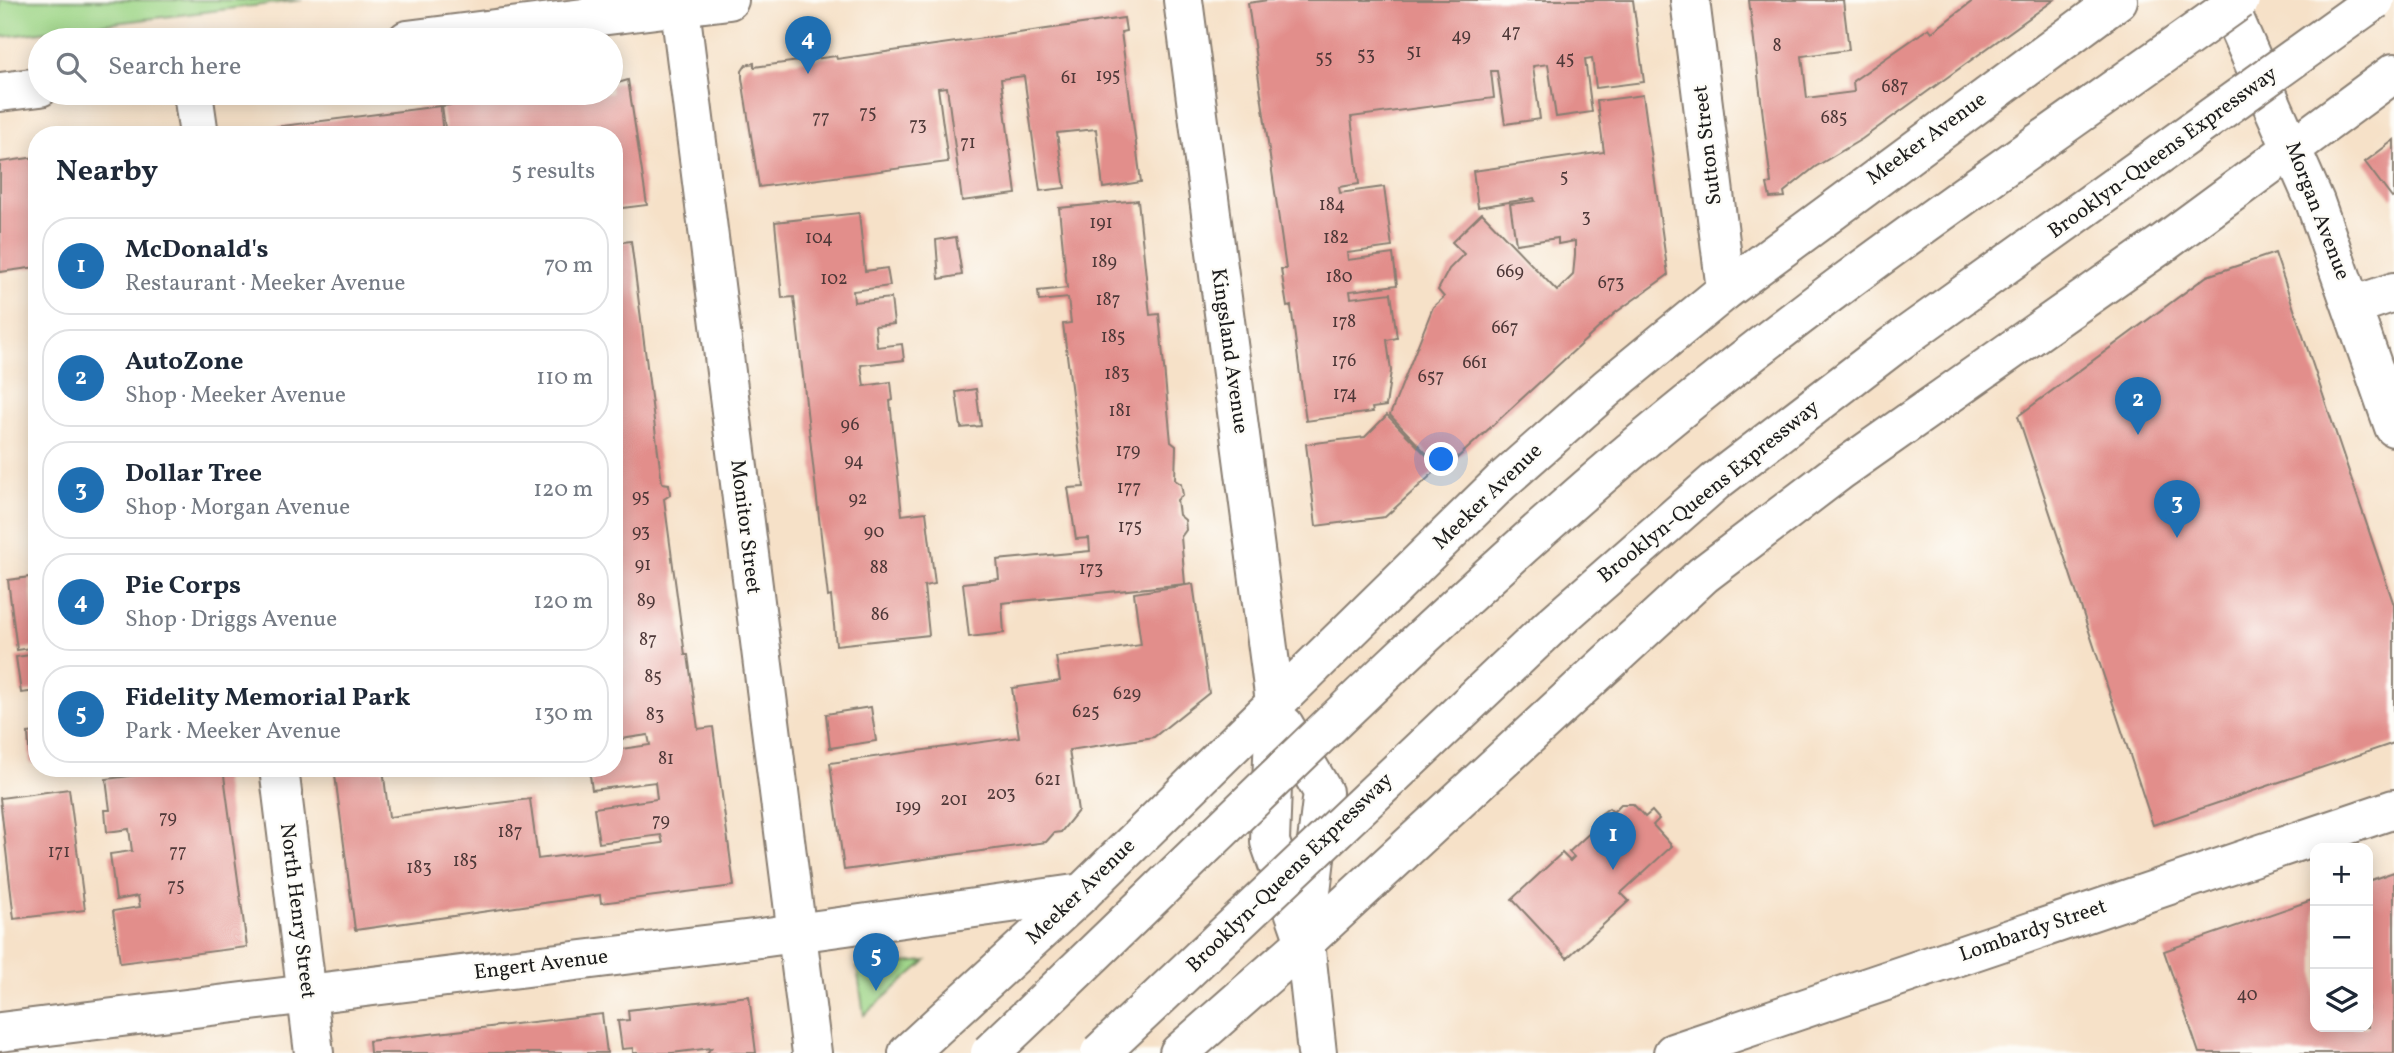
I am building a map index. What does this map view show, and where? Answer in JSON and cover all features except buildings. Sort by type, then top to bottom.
[{"type":"main road","points":[[495,28],[679,3],[729,0]]},
{"type":"main road","name":"Kingsland Avenue","points":[[1183,0],[1275,702],[1270,842],[1305,942]]},
{"type":"main road","name":"Sutton Street","points":[[1690,0],[1726,290]]},
{"type":"main road","name":"Meeker Avenue","points":[[908,1053],[1082,893],[1501,482],[1607,388],[1726,290],[2118,0]]},
{"type":"main road","name":"Morgan Avenue","points":[[2226,0],[2293,147],[2353,306],[2394,427]]},
{"type":"main road","points":[[990,1053],[1433,629],[1608,470],[1783,329],[2240,0]]},
{"type":"main road","name":"Brooklyn-Queens Expressway","points":[[1100,1053],[1540,636],[1706,490],[1885,352],[2375,0]]},
{"type":"main road","name":"Monitor Street","points":[[679,3],[812,1053]]},
{"type":"main road","points":[[1179,1053],[1305,942],[1703,575],[1831,477],[2165,242],[2394,73]]},
{"type":"main road","points":[[0,92],[28,88]]},
{"type":"main road","points":[[195,105],[198,126]]},
{"type":"main road","points":[[2353,306],[2394,292]]},
{"type":"main road","name":"Kingsland Avenue","points":[[1275,702],[1291,741],[1323,792],[1305,942],[1317,1053]]},
{"type":"main road","name":"North Henry Street","points":[[280,777],[314,1053]]},
{"type":"main road","name":"Lombardy Street","points":[[1673,1053],[2394,809]]},
{"type":"main road","name":"Engert Avenue","points":[[0,1032],[796,933],[1082,893]]},
{"type":"green space","points":[[0,0],[302,0],[73,28],[28,28],[28,34],[0,37]]},
{"type":"green space","points":[[926,961],[864,1015],[857,967]]},
{"type":"place","name":"Pie Corps","points":[[808,74]]},
{"type":"place","name":"AutoZone","points":[[2138,435]]},
{"type":"place","name":"Dollar Tree","points":[[2177,538]]},
{"type":"place","name":"McDonald's","points":[[1613,870]]},
{"type":"place","name":"Fidelity Memorial Park","points":[[876,991]]}]
